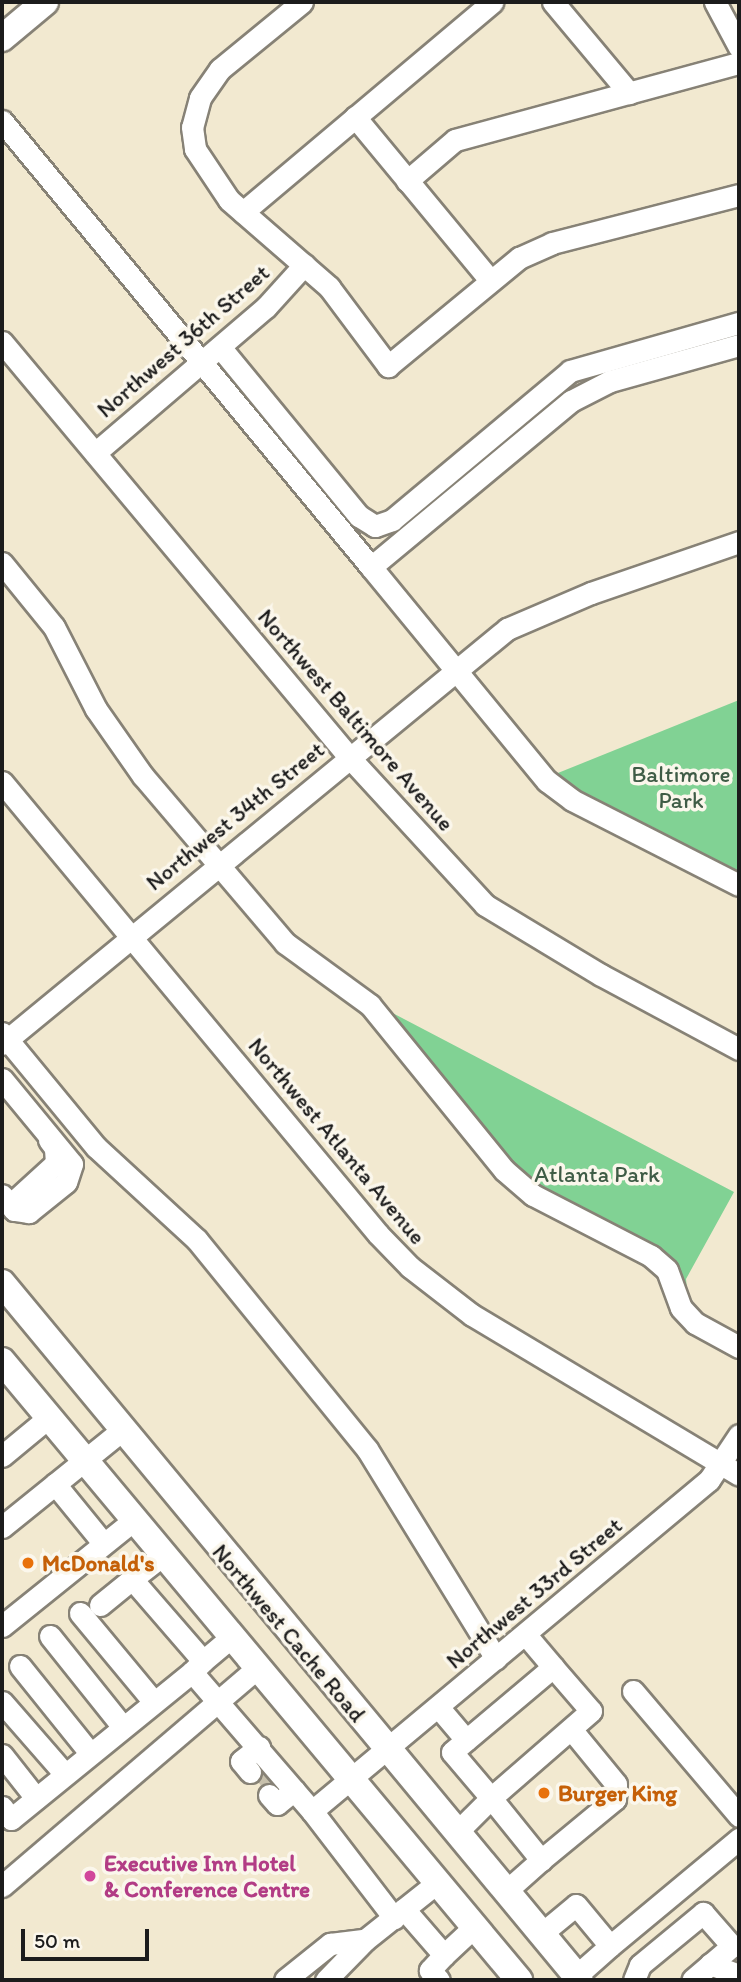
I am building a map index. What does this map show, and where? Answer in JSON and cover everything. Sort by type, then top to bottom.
[{"type":"main road","points":[[2,38],[45,2]]},
{"type":"main road","name":"Northwest Cache Road","points":[[2,1283],[387,1752],[578,1978]]},
{"type":"main road","name":"Northwest Cache Road","points":[[3,1369],[84,1460],[519,1980]]},
{"type":"street","points":[[302,2],[220,69],[200,98],[192,127],[195,149],[205,169],[243,212],[329,287],[388,366],[489,279],[552,243],[739,195]]},
{"type":"street","points":[[243,212],[492,2]]},
{"type":"street","points":[[553,2],[629,93]]},
{"type":"street","points":[[715,2],[739,47]]},
{"type":"street","points":[[407,181],[455,140],[739,63]]},
{"type":"street","points":[[355,117],[489,279]]},
{"type":"street","points":[[2,121],[547,781],[572,800],[739,886]]},
{"type":"street","name":"Northwest 36th Street","points":[[94,453],[266,307],[304,265]]},
{"type":"street","points":[[220,347],[359,516],[375,526],[392,520],[570,371],[739,323]]},
{"type":"street","name":"Northwest Baltimore Avenue","points":[[2,342],[349,757],[485,905],[601,975],[739,1049]]},
{"type":"street","points":[[371,567],[571,401],[610,381],[739,345]]},
{"type":"street","name":"Northwest 34th Street","points":[[3,1039],[131,937],[453,669],[530,617],[739,542]]},
{"type":"street","points":[[2,563],[54,627],[104,720],[216,866],[285,943],[370,1005],[504,1170],[533,1195],[651,1256],[667,1270],[688,1315],[739,1347]]},
{"type":"street","name":"Northwest Atlanta Avenue","points":[[2,782],[378,1234],[411,1267],[472,1315],[730,1470]]},
{"type":"street","points":[[3,1039],[96,1147],[197,1240],[367,1449],[496,1659]]},
{"type":"street","points":[[6,1200],[19,1213],[29,1212],[72,1174],[66,1152],[10,1094]]},
{"type":"street","points":[[5,1447],[48,1418]]},
{"type":"street","points":[[2,1527],[122,1430]]},
{"type":"street","name":"Northwest 33rd Street","points":[[312,1811],[730,1470],[739,1435]]},
{"type":"street","points":[[55,1484],[104,1544]]},
{"type":"street","points":[[2,1626],[134,1520]]},
{"type":"street","points":[[100,1605],[163,1555]]},
{"type":"street","points":[[2,1616],[58,1569],[79,1565]]},
{"type":"street","points":[[132,1580],[197,1667],[254,1760],[281,1793],[312,1811],[399,1914],[443,1955]]},
{"type":"street","points":[[80,1613],[155,1702]]},
{"type":"street","points":[[457,1832],[491,1798],[591,1711],[526,1634]]},
{"type":"street","points":[[50,1636],[123,1727]]},
{"type":"street","points":[[2,1807],[11,1819],[232,1637]]},
{"type":"street","points":[[20,1667],[90,1753]]},
{"type":"street","points":[[2,1886],[258,1667]]},
{"type":"street","points":[[541,1860],[452,1752],[552,1667]]},
{"type":"street","points":[[633,1691],[739,1816]]},
{"type":"street","points":[[2,1702],[64,1773]]},
{"type":"street","points":[[439,1708],[466,1740]]},
{"type":"street","points":[[505,1892],[615,1799],[616,1784],[571,1729]]},
{"type":"street","points":[[2,1755],[36,1798]]},
{"type":"street","points":[[578,1978],[610,1946],[739,1839]]},
{"type":"street","points":[[326,1980],[365,1940],[438,1882]]},
{"type":"street","points":[[541,1934],[576,1905],[610,1946]]},
{"type":"street","points":[[634,1980],[640,1965],[703,1913],[732,1946],[692,1980]]},
{"type":"street","points":[[439,1980],[430,1970],[474,1927]]},
{"type":"street","points":[[285,1980],[330,1944],[365,1940]]},
{"type":"street","points":[[710,1964],[739,1975]]},
{"type":"green space","name":"Baltimore Park","points":[[739,700],[739,883],[548,777]]},
{"type":"green space","name":"Atlanta Park","points":[[383,1008],[734,1192],[686,1279],[689,1310],[677,1282],[535,1193]]},
{"type":"tunnel","points":[[258,1765],[277,1788]]},
{"type":"place","name":"McDonald's","points":[[28,1563]]},
{"type":"place","name":"Burger King","points":[[544,1793]]},
{"type":"place","name":"Executive Inn Hotel & Conference Centre","points":[[90,1876]]}]
